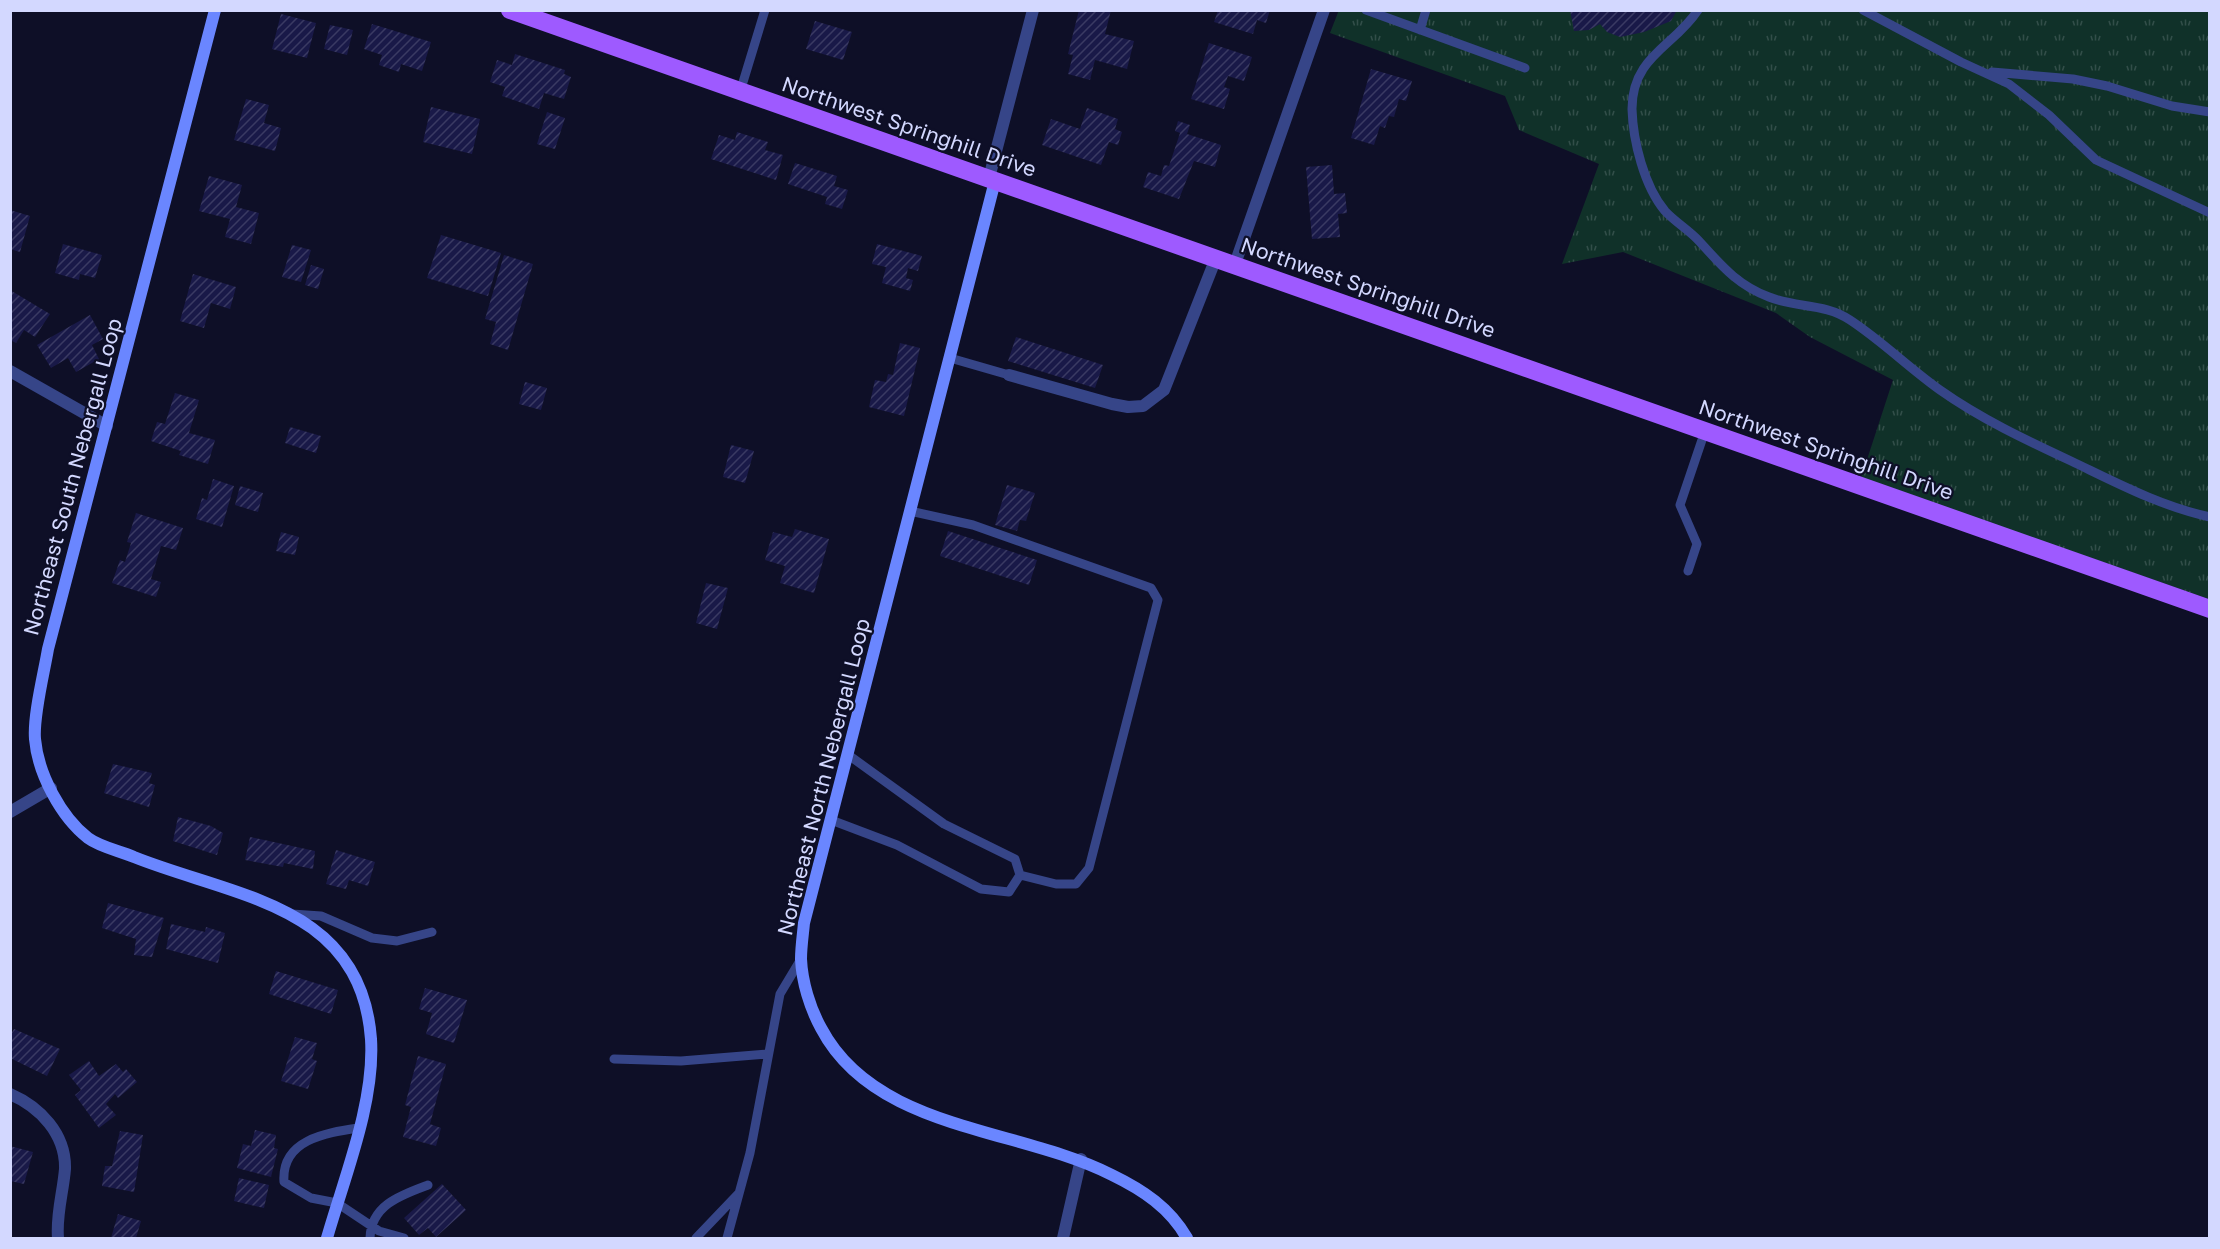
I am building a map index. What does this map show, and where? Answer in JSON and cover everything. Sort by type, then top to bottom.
[{"type":"main road","name":"Northwest Springhill Drive","points":[[510,10],[2210,609]]},
{"type":"street","name":"Northeast South Nebergall Loop","points":[[215,10],[43,675],[35,739],[51,788],[76,826],[90,839],[154,865],[252,896],[292,914],[314,928],[334,946],[347,965],[365,1008],[371,1056],[369,1081],[358,1128],[327,1239]]},
{"type":"street","points":[[992,179],[1033,10]]},
{"type":"street","points":[[1235,264],[1324,10]]},
{"type":"street","name":"Northeast North Nebergall Loop","points":[[992,179],[950,358],[804,923],[801,959],[808,1001],[827,1041],[862,1080],[888,1097],[925,1113],[1081,1159],[1145,1193],[1162,1206],[1188,1239]]},
{"type":"street","points":[[1009,375],[1112,404],[1128,407],[1149,403],[1167,385],[1216,258]]},
{"type":"street","points":[[10,372],[106,426]]},
{"type":"street","points":[[10,812],[51,788]]},
{"type":"street","points":[[10,1094],[25,1100],[44,1115],[62,1148],[65,1167],[56,1219],[58,1239]]},
{"type":"street","points":[[1063,1239],[1081,1159]]},
{"type":"lane","points":[[740,92],[765,10]]},
{"type":"lane","points":[[1366,10],[1525,68]]},
{"type":"lane","points":[[1420,30],[1426,10]]},
{"type":"lane","points":[[1698,10],[1643,68],[1636,81],[1632,110],[1636,139],[1646,174],[1658,201],[1720,266],[1740,284],[1754,291],[1786,303],[1825,308],[1850,320],[1946,394],[2020,436],[2173,508],[2210,517]]},
{"type":"lane","points":[[1863,10],[1995,76],[2029,99],[2096,160],[2210,213]]},
{"type":"lane","points":[[1983,72],[2073,79],[2107,86],[2172,106],[2210,112]]},
{"type":"lane","points":[[950,358],[1009,375]]},
{"type":"lane","points":[[1688,572],[1697,544],[1680,505],[1705,431]]},
{"type":"lane","points":[[910,511],[973,525],[1151,588],[1158,600],[1089,868],[1076,884],[1056,884],[1020,875]]},
{"type":"lane","points":[[831,820],[897,845],[981,889],[1010,892],[1020,875],[1015,859],[944,824],[847,754]]},
{"type":"lane","points":[[292,914],[321,916],[372,938],[397,941],[432,932]]},
{"type":"lane","points":[[727,1239],[750,1154],[780,994],[801,959]]},
{"type":"lane","points":[[614,1059],[681,1060],[768,1054]]},
{"type":"lane","points":[[358,1128],[331,1132],[308,1140],[294,1149],[283,1169],[284,1182],[293,1190],[311,1198],[337,1203],[370,1226],[404,1239]]},
{"type":"lane","points":[[370,1239],[370,1226],[388,1203],[428,1185]]},
{"type":"lane","points":[[696,1239],[739,1193]]},
{"type":"green space","points":[[1339,10],[2209,11],[2209,599],[1861,478],[1893,380],[1810,337],[1776,313],[1623,252],[1562,264],[1599,164],[1519,130],[1505,96],[1330,33]]},
{"type":"building","points":[[1079,10],[1111,10],[1105,34],[1134,41],[1127,69],[1095,60],[1090,80],[1068,74],[1073,55],[1068,54]]},
{"type":"building","points":[[1218,10],[1270,10],[1266,23],[1257,20],[1253,34],[1214,22]]},
{"type":"building","points":[[1570,10],[1677,10],[1671,21],[1644,32],[1620,37],[1607,32],[1600,24],[1589,30],[1574,31]]},
{"type":"building","points":[[281,14],[316,23],[307,58],[272,49]]},
{"type":"building","points":[[815,21],[852,32],[843,60],[806,49]]},
{"type":"building","points":[[372,24],[431,42],[422,71],[401,64],[399,72],[379,65],[382,55],[364,49]]},
{"type":"building","points":[[330,25],[353,30],[347,55],[324,49]]},
{"type":"building","points":[[1209,43],[1252,57],[1244,81],[1228,76],[1224,87],[1230,89],[1224,109],[1191,99]]},
{"type":"building","points":[[515,54],[565,70],[564,74],[571,77],[564,99],[544,93],[539,109],[502,96],[505,87],[490,82],[497,60],[512,65]]},
{"type":"building","points":[[1371,69],[1412,81],[1406,101],[1399,99],[1394,117],[1389,116],[1385,128],[1380,126],[1374,145],[1351,138]]},
{"type":"building","points":[[246,99],[269,105],[264,123],[281,128],[275,151],[234,140]]},
{"type":"building","points":[[431,107],[480,119],[472,154],[423,142]]},
{"type":"building","points":[[1087,108],[1118,119],[1115,129],[1122,132],[1118,145],[1109,142],[1101,165],[1042,145],[1051,119],[1080,129]]},
{"type":"building","points":[[547,112],[565,118],[555,149],[537,144]]},
{"type":"building","points":[[1178,121],[1190,125],[1187,134],[1221,145],[1215,167],[1194,161],[1179,199],[1143,187],[1148,172],[1161,176],[1164,165],[1169,166],[1180,133],[1175,131]]},
{"type":"building","points":[[737,132],[768,142],[765,150],[783,155],[776,180],[711,159],[719,135],[735,140]]},
{"type":"building","points":[[795,163],[837,176],[834,186],[848,190],[842,209],[825,204],[827,197],[788,184]]},
{"type":"building","points":[[1332,165],[1334,194],[1345,193],[1347,213],[1338,214],[1340,237],[1312,239],[1306,167]]},
{"type":"building","points":[[209,176],[242,185],[236,207],[259,213],[251,244],[225,237],[230,219],[199,211]]},
{"type":"building","points":[[10,210],[30,216],[20,252],[10,249]]},
{"type":"building","points":[[441,235],[501,253],[488,296],[427,278]]},
{"type":"building","points":[[63,244],[102,255],[95,278],[80,274],[79,280],[55,273]]},
{"type":"building","points":[[877,244],[922,256],[918,271],[908,268],[906,278],[913,280],[910,291],[882,283],[886,267],[872,264]]},
{"type":"building","points":[[292,245],[311,250],[301,282],[282,277]]},
{"type":"building","points":[[504,255],[533,264],[508,350],[490,344],[496,322],[485,319]]},
{"type":"building","points":[[311,265],[324,269],[318,289],[305,285]]},
{"type":"building","points":[[193,274],[236,287],[230,309],[211,303],[204,328],[180,321]]},
{"type":"building","points":[[10,290],[50,314],[35,337],[24,330],[16,343],[10,340]]},
{"type":"building","points":[[90,315],[103,339],[92,345],[99,359],[76,372],[68,358],[51,368],[37,345]]},
{"type":"building","points":[[1016,337],[1103,365],[1095,388],[1008,361]]},
{"type":"building","points":[[900,343],[920,348],[904,416],[869,407],[875,380],[886,382],[888,374],[893,375]]},
{"type":"building","points":[[525,382],[547,388],[541,410],[519,404]]},
{"type":"building","points":[[175,393],[199,400],[189,433],[215,440],[208,464],[179,455],[181,451],[151,441],[157,422],[165,424]]},
{"type":"building","points":[[290,427],[321,436],[316,453],[285,443]]},
{"type":"building","points":[[731,445],[754,451],[745,483],[723,477]]},
{"type":"building","points":[[213,479],[234,486],[222,527],[196,519],[202,498],[207,500]]},
{"type":"building","points":[[1007,485],[1035,493],[1026,521],[1020,520],[1017,531],[995,525]]},
{"type":"building","points":[[240,486],[263,493],[258,512],[235,505]]},
{"type":"building","points":[[136,513],[183,528],[176,550],[161,546],[151,579],[161,582],[156,597],[112,583],[120,560],[125,562],[131,543],[127,542]]},
{"type":"building","points":[[795,529],[829,539],[814,593],[780,583],[785,566],[765,560],[773,532],[792,537]]},
{"type":"building","points":[[948,531],[1037,560],[1029,585],[940,556]]},
{"type":"building","points":[[281,532],[299,537],[295,555],[276,551]]},
{"type":"building","points":[[706,583],[728,588],[717,629],[696,623]]},
{"type":"building","points":[[113,764],[152,773],[149,783],[155,785],[149,807],[104,793]]},
{"type":"building","points":[[178,817],[211,826],[223,833],[217,855],[173,841]]},
{"type":"building","points":[[250,837],[315,851],[313,869],[284,863],[283,867],[245,860]]},
{"type":"building","points":[[336,850],[375,862],[368,886],[349,880],[346,889],[326,884]]},
{"type":"building","points":[[108,903],[164,918],[152,957],[134,955],[136,939],[102,928]]},
{"type":"building","points":[[171,924],[205,932],[206,927],[225,933],[218,963],[166,949]]},
{"type":"building","points":[[276,971],[338,990],[331,1014],[269,994]]},
{"type":"building","points":[[425,988],[467,1000],[454,1043],[426,1034],[432,1013],[419,1009]]},
{"type":"building","points":[[14,1029],[60,1049],[47,1076],[10,1058],[10,1036]]},
{"type":"building","points":[[295,1037],[317,1043],[312,1059],[317,1061],[308,1089],[281,1081]]},
{"type":"building","points":[[418,1056],[446,1064],[430,1124],[441,1128],[436,1146],[403,1137],[411,1107],[405,1105]]},
{"type":"building","points":[[89,1061],[99,1076],[116,1064],[123,1072],[126,1069],[137,1082],[118,1098],[115,1094],[106,1104],[116,1115],[99,1128],[75,1095],[81,1090],[69,1075]]},
{"type":"building","points":[[255,1130],[276,1135],[274,1148],[278,1149],[271,1177],[237,1168],[243,1144],[251,1146]]},
{"type":"building","points":[[120,1131],[143,1135],[134,1192],[102,1186],[105,1166],[112,1166]]},
{"type":"building","points":[[10,1146],[33,1152],[24,1184],[10,1181]]},
{"type":"building","points":[[239,1178],[269,1185],[264,1208],[234,1201]]},
{"type":"building","points":[[442,1184],[466,1210],[436,1237],[428,1228],[419,1235],[404,1218]]},
{"type":"building","points":[[118,1214],[141,1221],[136,1238],[111,1238]]}]
